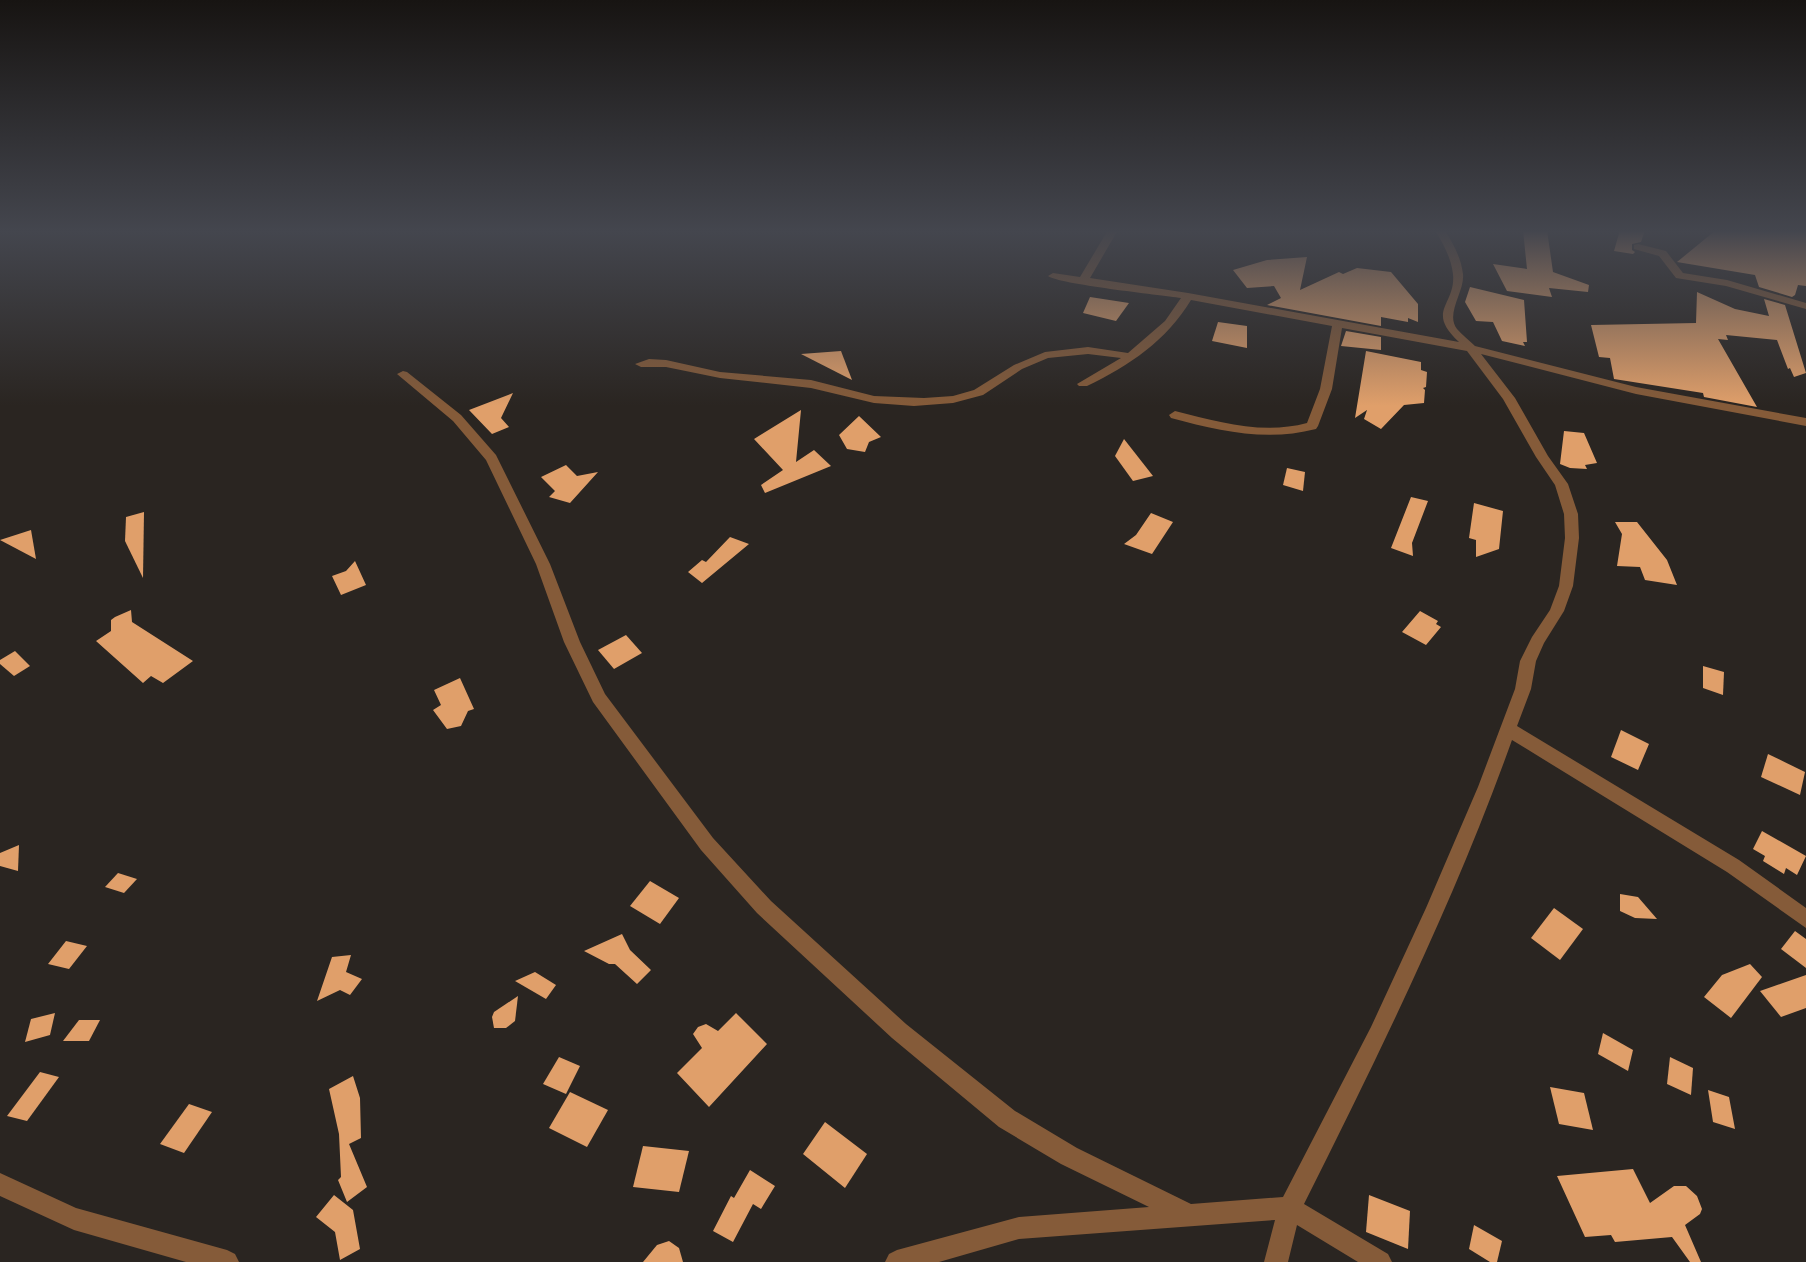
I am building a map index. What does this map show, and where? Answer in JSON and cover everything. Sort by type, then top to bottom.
[{"type":"street","points":[[1138,289],[1471,348],[1636,390],[1806,422]]},
{"type":"street","points":[[1276,1262],[1290,1208],[1383,1024],[1474,818],[1523,689],[1528,661],[1537,641],[1557,611],[1566,586],[1572,538],[1571,514],[1561,484],[1542,457],[1509,398],[1471,348],[1456,335],[1447,320],[1456,289]]},
{"type":"street","points":[[1747,289],[1806,306]]},
{"type":"street","points":[[1083,384],[1114,370],[1132,357],[1166,325],[1188,296]]},
{"type":"street","points":[[1175,415],[1206,424],[1266,433],[1296,431],[1312,426],[1329,383],[1332,349],[1338,323]]},
{"type":"street","points":[[641,364],[660,361],[722,375],[816,385],[891,402],[952,399],[972,395],[995,385],[1028,361],[1055,351],[1095,351],[1132,357]]},
{"type":"street","points":[[403,374],[457,418],[492,458],[543,564],[572,642],[599,698],[707,844],[764,907],[898,1031],[1007,1119],[1069,1156],[1189,1215]]},
{"type":"street","points":[[1508,729],[1733,866],[1806,919]]},
{"type":"street","points":[[0,1184],[74,1219],[228,1262]]},
{"type":"street","points":[[897,1262],[1019,1228],[1290,1208],[1380,1262]]},
{"type":"building","points":[[1276,289],[1405,289],[1418,304],[1418,322],[1408,318],[1408,322],[1381,317],[1381,326],[1267,305],[1281,298]]},
{"type":"building","points":[[1469,289],[1524,300],[1527,342],[1523,342],[1525,346],[1502,341],[1493,322],[1476,321],[1465,302]]},
{"type":"building","points":[[1506,289],[1549,289],[1552,297],[1507,291]]},
{"type":"building","points":[[1558,289],[1588,289],[1588,292]]},
{"type":"building","points":[[1765,289],[1797,289],[1792,297]]},
{"type":"building","points":[[1697,292],[1735,309],[1769,316],[1764,299],[1785,305],[1806,373],[1794,377],[1790,368],[1788,369],[1777,340],[1726,335],[1728,340],[1718,339],[1757,407],[1704,397],[1703,393],[1614,379],[1610,358],[1599,357],[1591,325],[1696,323]]},
{"type":"building","points":[[1090,297],[1129,303],[1116,321],[1083,313]]},
{"type":"building","points":[[1218,322],[1247,326],[1247,348],[1212,341]]},
{"type":"building","points":[[1346,331],[1381,337],[1381,350],[1341,346]]},
{"type":"building","points":[[841,351],[852,380],[801,354]]},
{"type":"building","points":[[1366,351],[1421,362],[1421,370],[1427,372],[1426,387],[1423,388],[1425,390],[1424,403],[1404,405],[1381,429],[1364,419],[1367,410],[1355,418]]},
{"type":"building","points":[[513,393],[501,418],[509,427],[492,434],[469,410]]},
{"type":"building","points":[[801,410],[796,462],[814,450],[831,466],[765,493],[761,485],[783,470],[754,439]]},
{"type":"building","points":[[859,416],[881,437],[869,442],[865,452],[847,449],[839,435]]},
{"type":"building","points":[[1564,431],[1584,433],[1597,463],[1585,465],[1587,469],[1570,468],[1560,464]]},
{"type":"building","points":[[1124,439],[1153,476],[1133,481],[1115,456]]},
{"type":"building","points":[[566,465],[577,476],[598,472],[570,503],[549,497],[555,491],[541,477]]},
{"type":"building","points":[[1287,468],[1305,472],[1303,491],[1283,485]]},
{"type":"building","points":[[1411,497],[1428,501],[1412,543],[1413,556],[1391,548]]},
{"type":"building","points":[[1474,503],[1503,511],[1499,549],[1476,557],[1476,540],[1469,538]]},
{"type":"building","points":[[144,512],[143,578],[125,541],[126,517]]},
{"type":"building","points":[[1151,513],[1173,522],[1152,554],[1124,544],[1136,535]]},
{"type":"building","points":[[1615,522],[1637,522],[1667,560],[1677,585],[1645,580],[1640,567],[1617,566],[1622,534]]},
{"type":"building","points":[[31,530],[36,559],[0,540]]},
{"type":"building","points":[[730,537],[749,544],[702,583],[688,572],[702,560],[706,562]]},
{"type":"building","points":[[355,561],[366,585],[341,595],[332,576],[346,571]]},
{"type":"building","points":[[131,610],[132,622],[193,661],[163,683],[151,676],[143,683],[96,641],[111,631],[111,620]]},
{"type":"building","points":[[1420,611],[1438,621],[1436,624],[1441,627],[1426,645],[1402,632]]},
{"type":"building","points":[[626,635],[642,653],[614,669],[598,650]]},
{"type":"building","points":[[15,651],[30,666],[14,676],[0,664],[0,660]]},
{"type":"building","points":[[1703,666],[1724,672],[1723,695],[1703,688]]},
{"type":"building","points":[[460,678],[474,709],[468,711],[461,726],[447,729],[433,710],[441,705],[434,690]]},
{"type":"building","points":[[1621,730],[1649,744],[1638,770],[1611,757]]},
{"type":"building","points":[[1768,754],[1805,772],[1800,795],[1761,777]]},
{"type":"building","points":[[1762,831],[1806,856],[1797,875],[1786,868],[1784,874],[1763,861],[1765,856],[1753,849]]},
{"type":"building","points":[[19,845],[18,871],[0,866],[0,853]]},
{"type":"building","points":[[118,873],[137,879],[124,893],[105,887]]},
{"type":"building","points":[[650,881],[679,898],[660,924],[630,906]]},
{"type":"building","points":[[1620,894],[1638,897],[1657,919],[1635,918],[1620,911]]},
{"type":"building","points":[[1554,908],[1583,929],[1560,960],[1531,938]]},
{"type":"building","points":[[1795,931],[1806,939],[1806,968],[1781,949]]},
{"type":"building","points":[[622,934],[630,950],[651,970],[637,984],[615,964],[609,964],[584,951]]},
{"type":"building","points":[[66,941],[87,946],[69,969],[48,964]]},
{"type":"building","points":[[351,955],[346,972],[362,979],[350,995],[340,990],[317,1001],[332,957]]},
{"type":"building","points":[[1750,964],[1762,977],[1731,1018],[1704,997],[1722,975]]},
{"type":"building","points":[[535,972],[556,985],[546,999],[515,981]]},
{"type":"building","points":[[1806,975],[1806,1008],[1781,1017],[1760,991]]},
{"type":"building","points":[[518,996],[515,1021],[506,1028],[494,1028],[492,1017],[494,1012]]},
{"type":"building","points":[[55,1013],[50,1035],[25,1042],[31,1019]]},
{"type":"building","points":[[736,1013],[767,1044],[709,1107],[677,1073],[702,1048],[693,1034],[698,1027],[706,1024],[718,1031]]},
{"type":"building","points":[[79,1020],[100,1020],[89,1041],[63,1041]]},
{"type":"building","points":[[1603,1033],[1633,1050],[1628,1071],[1598,1054]]},
{"type":"building","points":[[559,1057],[580,1066],[566,1094],[543,1084]]},
{"type":"building","points":[[1670,1057],[1693,1068],[1691,1095],[1667,1084]]},
{"type":"building","points":[[40,1072],[59,1077],[27,1121],[7,1116]]},
{"type":"building","points":[[353,1076],[360,1098],[361,1138],[349,1144],[367,1187],[347,1202],[338,1180],[341,1177],[339,1134],[329,1089]]},
{"type":"building","points":[[1550,1087],[1584,1093],[1593,1130],[1559,1124]]},
{"type":"building","points":[[1708,1090],[1729,1097],[1735,1129],[1713,1122]]},
{"type":"building","points":[[570,1092],[608,1110],[587,1147],[549,1128]]},
{"type":"building","points":[[189,1104],[212,1112],[184,1153],[160,1144]]},
{"type":"building","points":[[825,1122],[867,1154],[845,1188],[803,1154]]},
{"type":"building","points":[[643,1146],[689,1151],[679,1192],[633,1187]]},
{"type":"building","points":[[1633,1169],[1650,1203],[1674,1186],[1686,1186],[1697,1196],[1702,1209],[1700,1214],[1685,1225],[1701,1262],[1690,1262],[1672,1237],[1615,1242],[1611,1235],[1585,1237],[1557,1176]]},
{"type":"building","points":[[750,1170],[775,1186],[761,1209],[753,1204],[733,1242],[713,1231],[731,1196],[734,1198]]},
{"type":"building","points":[[334,1195],[353,1210],[360,1249],[340,1260],[335,1232],[316,1217]]},
{"type":"building","points":[[1369,1195],[1410,1211],[1408,1249],[1366,1232]]},
{"type":"building","points":[[1474,1225],[1502,1241],[1497,1262],[1490,1262],[1469,1249]]},
{"type":"building","points":[[669,1241],[679,1248],[683,1262],[643,1262],[657,1245]]}]
